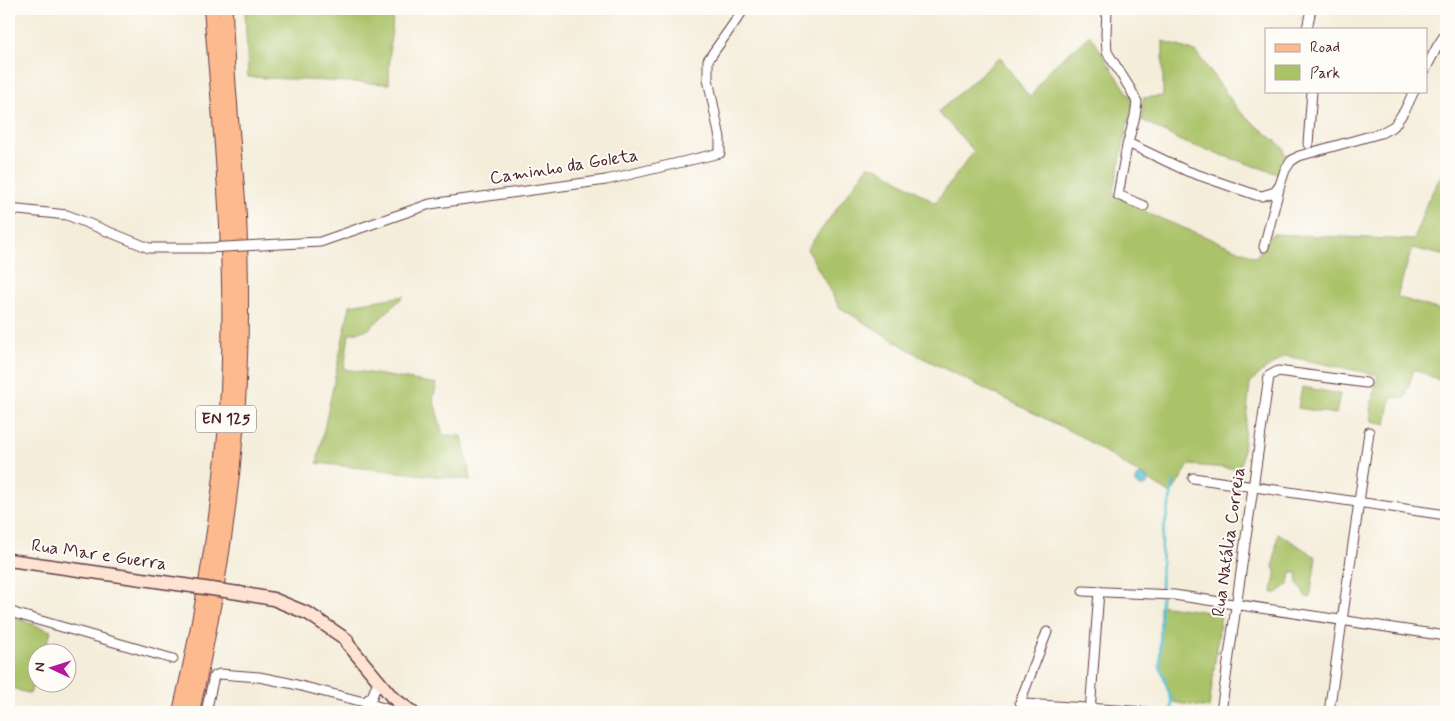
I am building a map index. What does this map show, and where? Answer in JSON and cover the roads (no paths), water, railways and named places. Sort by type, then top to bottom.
[{"type":"main road","points":[[206,9],[220,123]]},
{"type":"main road","name":"EN 125","points":[[180,712],[198,632],[209,566],[227,409],[229,282],[227,225],[211,9]]},
{"type":"main road","name":"EN 125","points":[[192,712],[204,661],[223,552],[238,407],[241,328],[239,217],[229,101],[224,9]]},
{"type":"street","name":"Caminho da Goleta","points":[[9,209],[67,215],[149,248],[207,248],[320,242],[430,204],[606,180],[720,153],[720,138],[708,79],[708,60],[744,9]]},
{"type":"street","points":[[1107,9],[1107,52],[1137,102],[1118,195],[1144,206]]},
{"type":"street","points":[[1307,28],[1310,9]]},
{"type":"street","points":[[1428,64],[1446,33]]},
{"type":"street","points":[[1308,144],[1312,92]]},
{"type":"street","points":[[1264,246],[1280,185],[1285,170],[1291,162],[1299,156],[1382,132],[1394,126],[1405,110],[1414,92]]},
{"type":"street","points":[[1128,144],[1187,171],[1256,195],[1269,195],[1275,192],[1280,185]]},
{"type":"street","name":"Rua Natália Correia","points":[[1221,712],[1270,376],[1278,371],[1366,383]]},
{"type":"street","points":[[1329,712],[1369,432]]},
{"type":"street","points":[[1193,478],[1446,515]]},
{"type":"street","name":"Rua Mar e Guerra","points":[[9,560],[239,592],[273,599],[309,614],[347,640],[347,643],[392,697],[412,712]]},
{"type":"street","points":[[1082,591],[1170,595],[1446,636]]},
{"type":"street","points":[[1090,710],[1099,591]]},
{"type":"street","points":[[9,611],[173,659]]},
{"type":"street","points":[[1047,632],[1020,702],[1090,710],[1146,712]]},
{"type":"street","points":[[206,712],[214,676],[220,674],[259,677],[289,683],[396,712]]},
{"type":"street","points":[[364,702],[372,697],[378,681]]},
{"type":"water","points":[[1140,475],[1144,475],[1148,481],[1144,487],[1140,487],[1136,483],[1136,479]]},
{"type":"waterway","points":[[1161,592],[1162,538],[1174,482]]},
{"type":"waterway","points":[[1161,597],[1160,666],[1172,702],[1171,712]]}]
